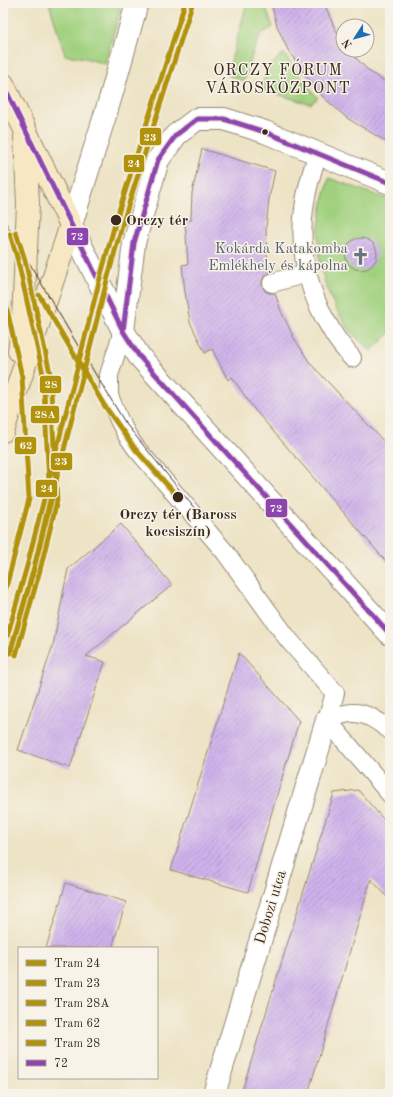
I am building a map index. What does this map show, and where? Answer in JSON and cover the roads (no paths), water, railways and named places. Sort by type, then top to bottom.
[{"type":"main road","points":[[3,84],[71,225],[3,431]]},
{"type":"main road","points":[[9,410],[23,320],[28,204],[24,126]]},
{"type":"street","points":[[137,3],[111,96],[71,225],[123,331],[144,362],[390,634]]},
{"type":"street","points":[[123,331],[134,243],[158,160],[176,135],[197,119],[224,119],[265,132],[390,183]]},
{"type":"street","name":"Dobozi utca","points":[[214,1094],[327,720]]},
{"type":"lane","points":[[318,153],[310,178],[304,210],[302,242],[307,273],[317,304],[332,332],[352,358]]},
{"type":"lane","points":[[272,283],[307,273]]},
{"type":"lane","points":[[123,331],[109,375],[109,396],[119,420],[136,448],[225,552],[288,639],[335,693],[327,720]]},
{"type":"lane","points":[[327,720],[352,713],[363,714],[379,722],[390,730]]},
{"type":"lane","points":[[327,720],[390,794]]},
{"type":"tram line","name":"24","points":[[3,651],[27,566],[116,220],[185,3]]},
{"type":"tram line","name":"23","points":[[10,653],[34,568],[123,222],[192,5]]},
{"type":"tram line","points":[[3,218],[126,424],[196,510]]},
{"type":"tram line","name":"28","points":[[16,232],[25,260],[50,373],[57,501],[40,570],[16,655]]},
{"type":"tram line","name":"28A","points":[[10,234],[18,261],[43,374],[50,500],[34,568],[10,653]]},
{"type":"tram line","name":"62","points":[[3,291],[22,377],[29,499],[3,599]]},
{"type":"tram line","name":"28A","points":[[39,295],[104,405],[136,450],[178,497]]},
{"type":"place","name":"Orczy tér","points":[[116,220]]},
{"type":"place","name":"Kokárda Katakomba Emlékhely és kápolna","points":[[361,257]]},
{"type":"place","name":"Orczy tér (Baross kocsiszín)","points":[[178,497]]},
{"type":"district","name":"ORCZY FÓRUM VÁROSKÖZPONT","points":[[278,78]]}]
